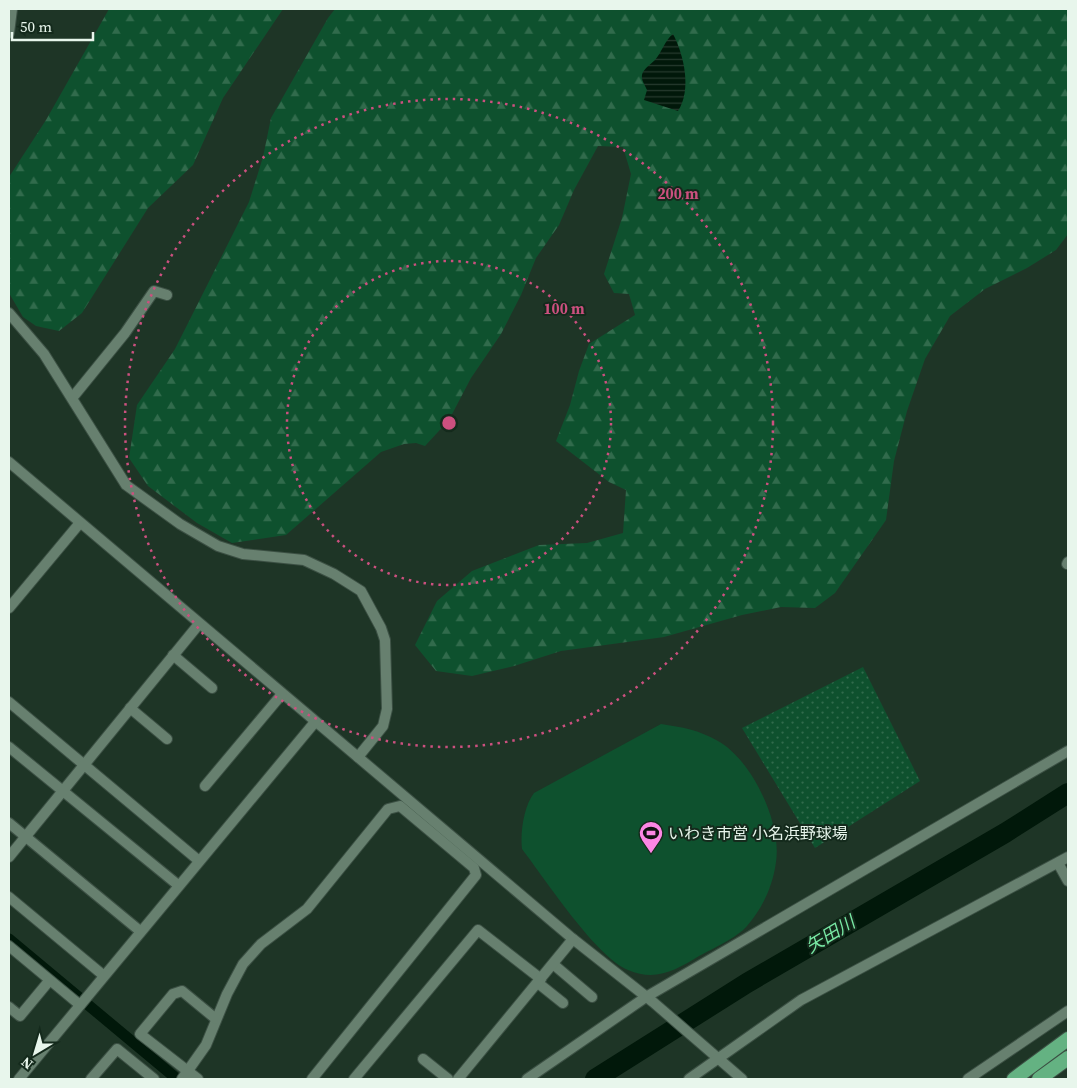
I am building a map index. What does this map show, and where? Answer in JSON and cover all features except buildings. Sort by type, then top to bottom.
[{"type":"highway","points":[[1014,1079],[1068,1039]]},
{"type":"highway","points":[[1039,1079],[1068,1058]]},
{"type":"street","points":[[9,33],[12,9]]},
{"type":"street","points":[[73,397],[124,333],[154,291],[167,295]]},
{"type":"street","points":[[9,312],[44,354],[73,397],[126,484],[180,524],[199,536],[229,550],[266,557],[293,558],[315,564],[361,591],[381,628],[385,640],[387,709],[386,720],[383,726],[358,757]]},
{"type":"street","points":[[9,462],[79,524],[574,939],[650,999],[742,1079]]},
{"type":"street","points":[[9,608],[79,524]]},
{"type":"street","points":[[9,857],[199,624]]},
{"type":"street","points":[[173,655],[212,688]]},
{"type":"street","points":[[204,786],[282,694]]},
{"type":"street","points":[[9,702],[198,860]]},
{"type":"street","points":[[130,708],[167,739]]},
{"type":"street","points":[[19,1079],[198,860],[315,722]]},
{"type":"street","points":[[9,747],[178,885]]},
{"type":"street","points":[[528,1079],[650,999],[1068,751]]},
{"type":"street","points":[[184,1076],[206,1045],[234,978],[251,954],[277,931],[306,910],[388,810],[400,806],[474,868],[476,875],[312,1079]]},
{"type":"street","points":[[9,823],[140,931]]},
{"type":"street","points":[[690,1079],[714,1054],[801,1000],[1068,857]]},
{"type":"street","points":[[1058,863],[1068,881]]},
{"type":"street","points":[[9,897],[103,975]]},
{"type":"street","points":[[354,1079],[478,930],[540,981],[563,1003]]},
{"type":"street","points":[[458,1079],[574,939]]},
{"type":"street","points":[[9,946],[80,1005]]},
{"type":"street","points":[[553,964],[592,996]]},
{"type":"street","points":[[9,1007],[20,1016],[49,981]]},
{"type":"street","points":[[198,1079],[184,1076],[140,1034],[173,994],[182,991],[216,1019]]},
{"type":"street","points":[[968,1079],[1068,1011]]},
{"type":"street","points":[[91,1079],[117,1049],[154,1079]]},
{"type":"street","points":[[423,1059],[448,1079]]},
{"type":"green space","points":[[109,9],[283,9],[223,98],[193,165],[148,208],[82,313],[59,331],[36,326],[23,317],[9,293],[9,177],[46,120]]},
{"type":"green space","points":[[335,9],[1068,9],[1068,234],[1056,250],[1027,268],[985,289],[950,316],[925,359],[907,411],[894,461],[886,520],[835,593],[815,608],[781,607],[742,615],[664,637],[561,651],[514,666],[472,676],[436,671],[415,645],[437,601],[472,571],[539,545],[587,543],[623,533],[626,490],[609,482],[556,441],[570,405],[579,371],[589,344],[635,315],[629,294],[614,293],[604,274],[622,218],[631,174],[623,147],[598,146],[574,190],[559,225],[536,258],[521,295],[501,334],[471,378],[449,420],[425,446],[416,443],[404,444],[381,452],[286,535],[232,543],[197,523],[148,486],[129,458],[137,405],[175,349],[249,202],[263,157],[271,118]]},
{"type":"green space","points":[[863,667],[920,781],[815,848],[742,728]]},
{"type":"green space","name":"いわき市営 小名浜野球場","points":[[661,724],[676,726],[711,737],[730,750],[742,762],[762,794],[774,829],[777,846],[776,862],[766,896],[758,912],[743,930],[724,943],[674,970],[657,975],[648,975],[628,970],[615,962],[586,934],[522,849],[522,835],[525,812],[534,793]]},
{"type":"shaded area","points":[[673,34],[685,72],[685,93],[678,111],[644,100],[647,90],[642,77],[644,71],[655,60]]},
{"type":"waterway","name":"矢田川","points":[[595,1079],[747,983],[1005,833],[1068,793]]},
{"type":"waterway","points":[[9,939],[177,1079]]},
{"type":"place","name":"いわき市営 小名浜野球場","points":[[651,854]]}]
